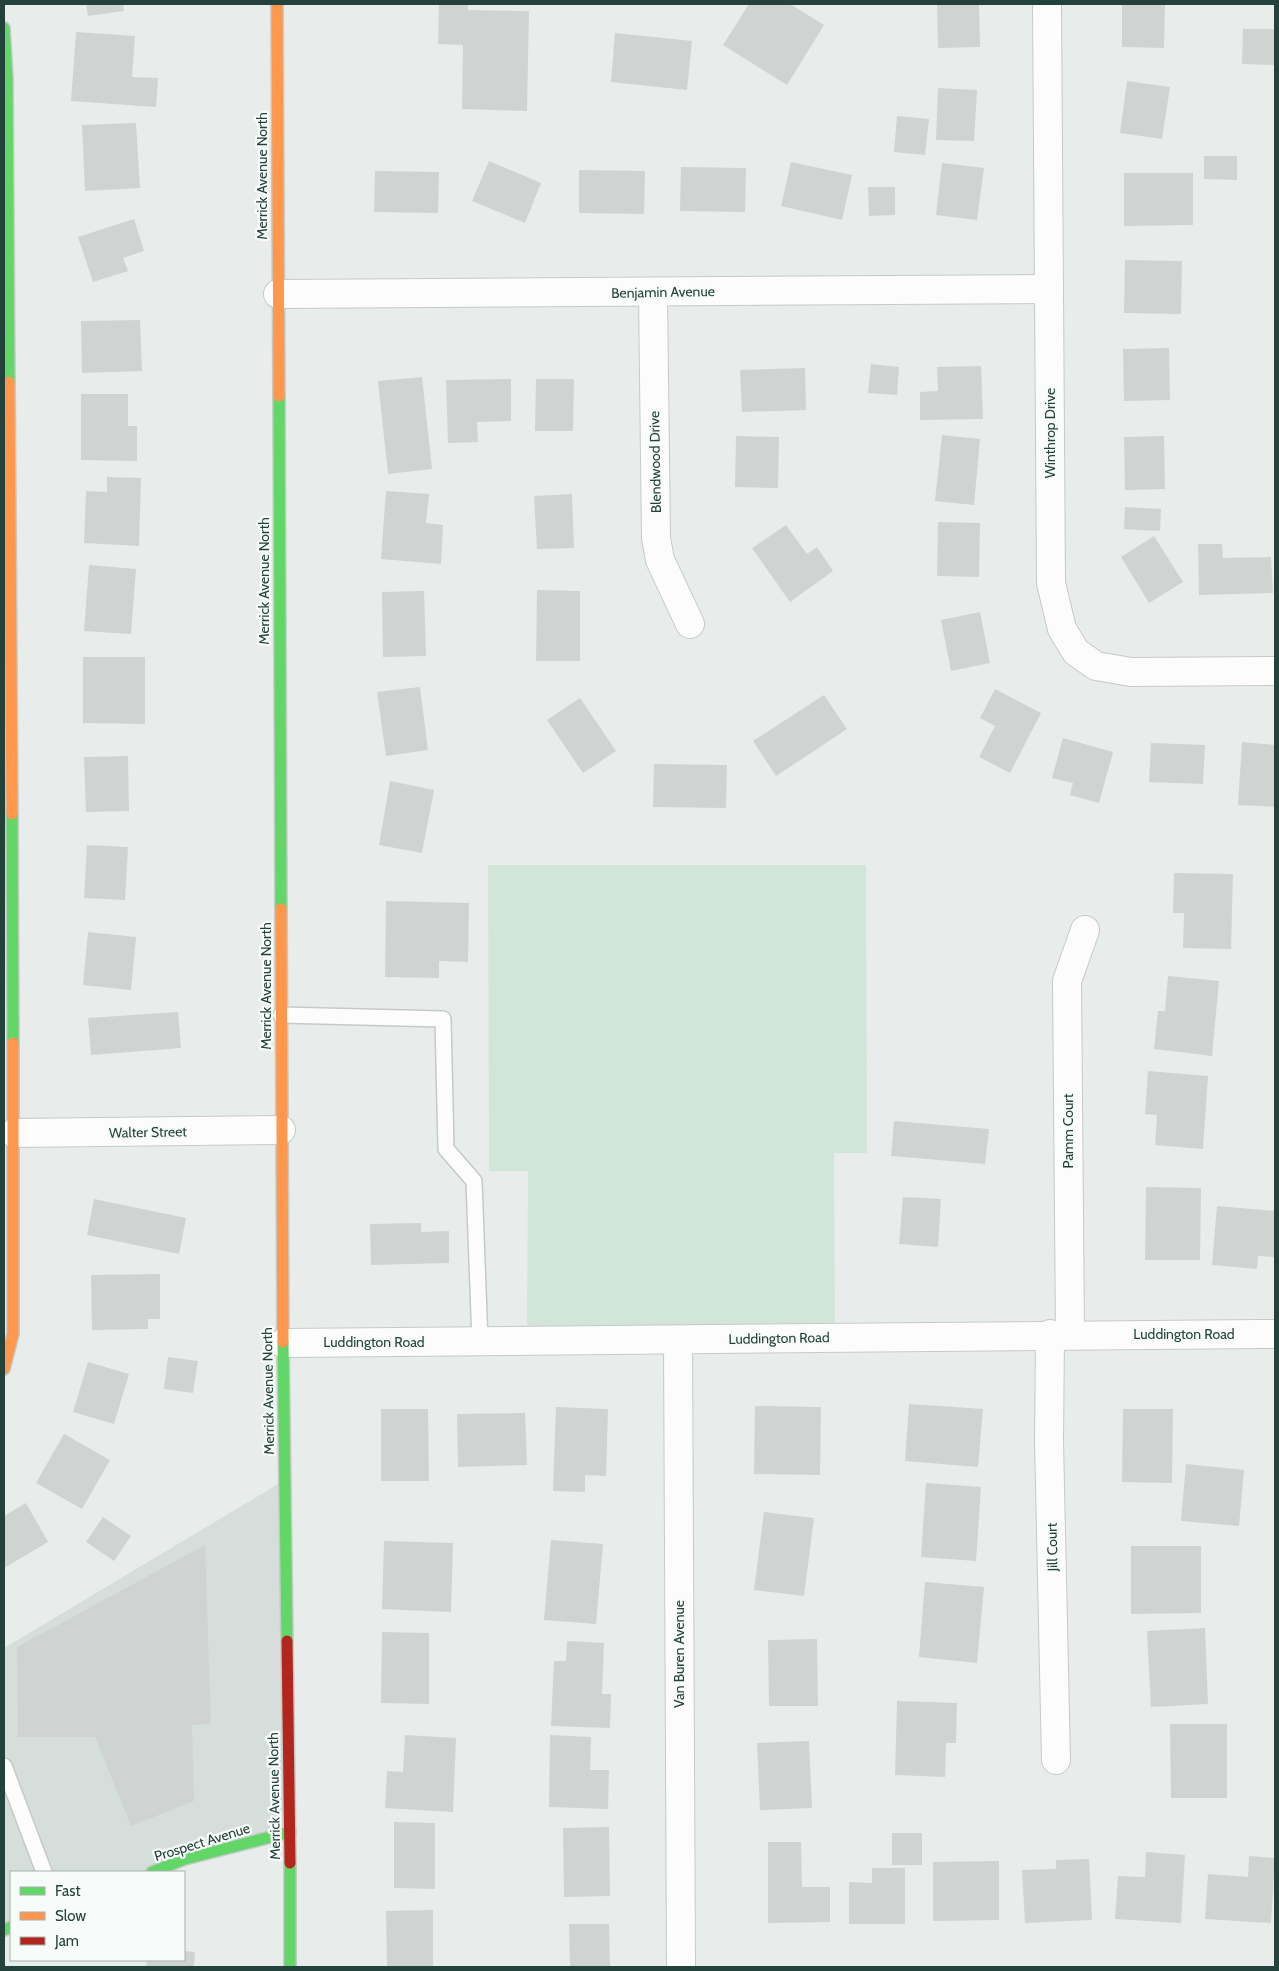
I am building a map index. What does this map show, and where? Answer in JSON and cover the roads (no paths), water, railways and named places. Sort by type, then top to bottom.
[{"type":"main road","name":"Merrick Avenue North","points":[[277,4],[282,1343],[290,1832],[290,1967]]},
{"type":"main road","points":[[4,28],[7,78],[14,1133],[13,1334],[4,1369]]},
{"type":"main road","name":"Prospect Avenue","points":[[155,1871],[185,1859],[290,1832]]},
{"type":"street","name":"Winthrop Drive","points":[[1048,4],[1051,583],[1062,629],[1076,652],[1096,666],[1131,672],[1275,671]]},
{"type":"street","name":"Benjamin Avenue","points":[[278,294],[1049,289]]},
{"type":"street","name":"Blendwood Drive","points":[[653,292],[656,538],[660,560],[690,624]]},
{"type":"street","name":"Pamm Court","points":[[1060,1334],[1067,981],[1085,930]]},
{"type":"street","name":"Walter Street","points":[[14,1133],[281,1130]]},
{"type":"street","name":"Luddington Road","points":[[282,1343],[678,1340],[1060,1334],[1275,1334]]},
{"type":"street","name":"Jill Court","points":[[1056,1760],[1050,1451],[1060,1334]]},
{"type":"street","name":"Van Buren Avenue","points":[[678,1340],[681,1967]]},
{"type":"lane","points":[[281,1015],[443,1019],[446,1149],[474,1181],[480,1342]]},
{"type":"lane","points":[[4,1766],[44,1871]]}]
